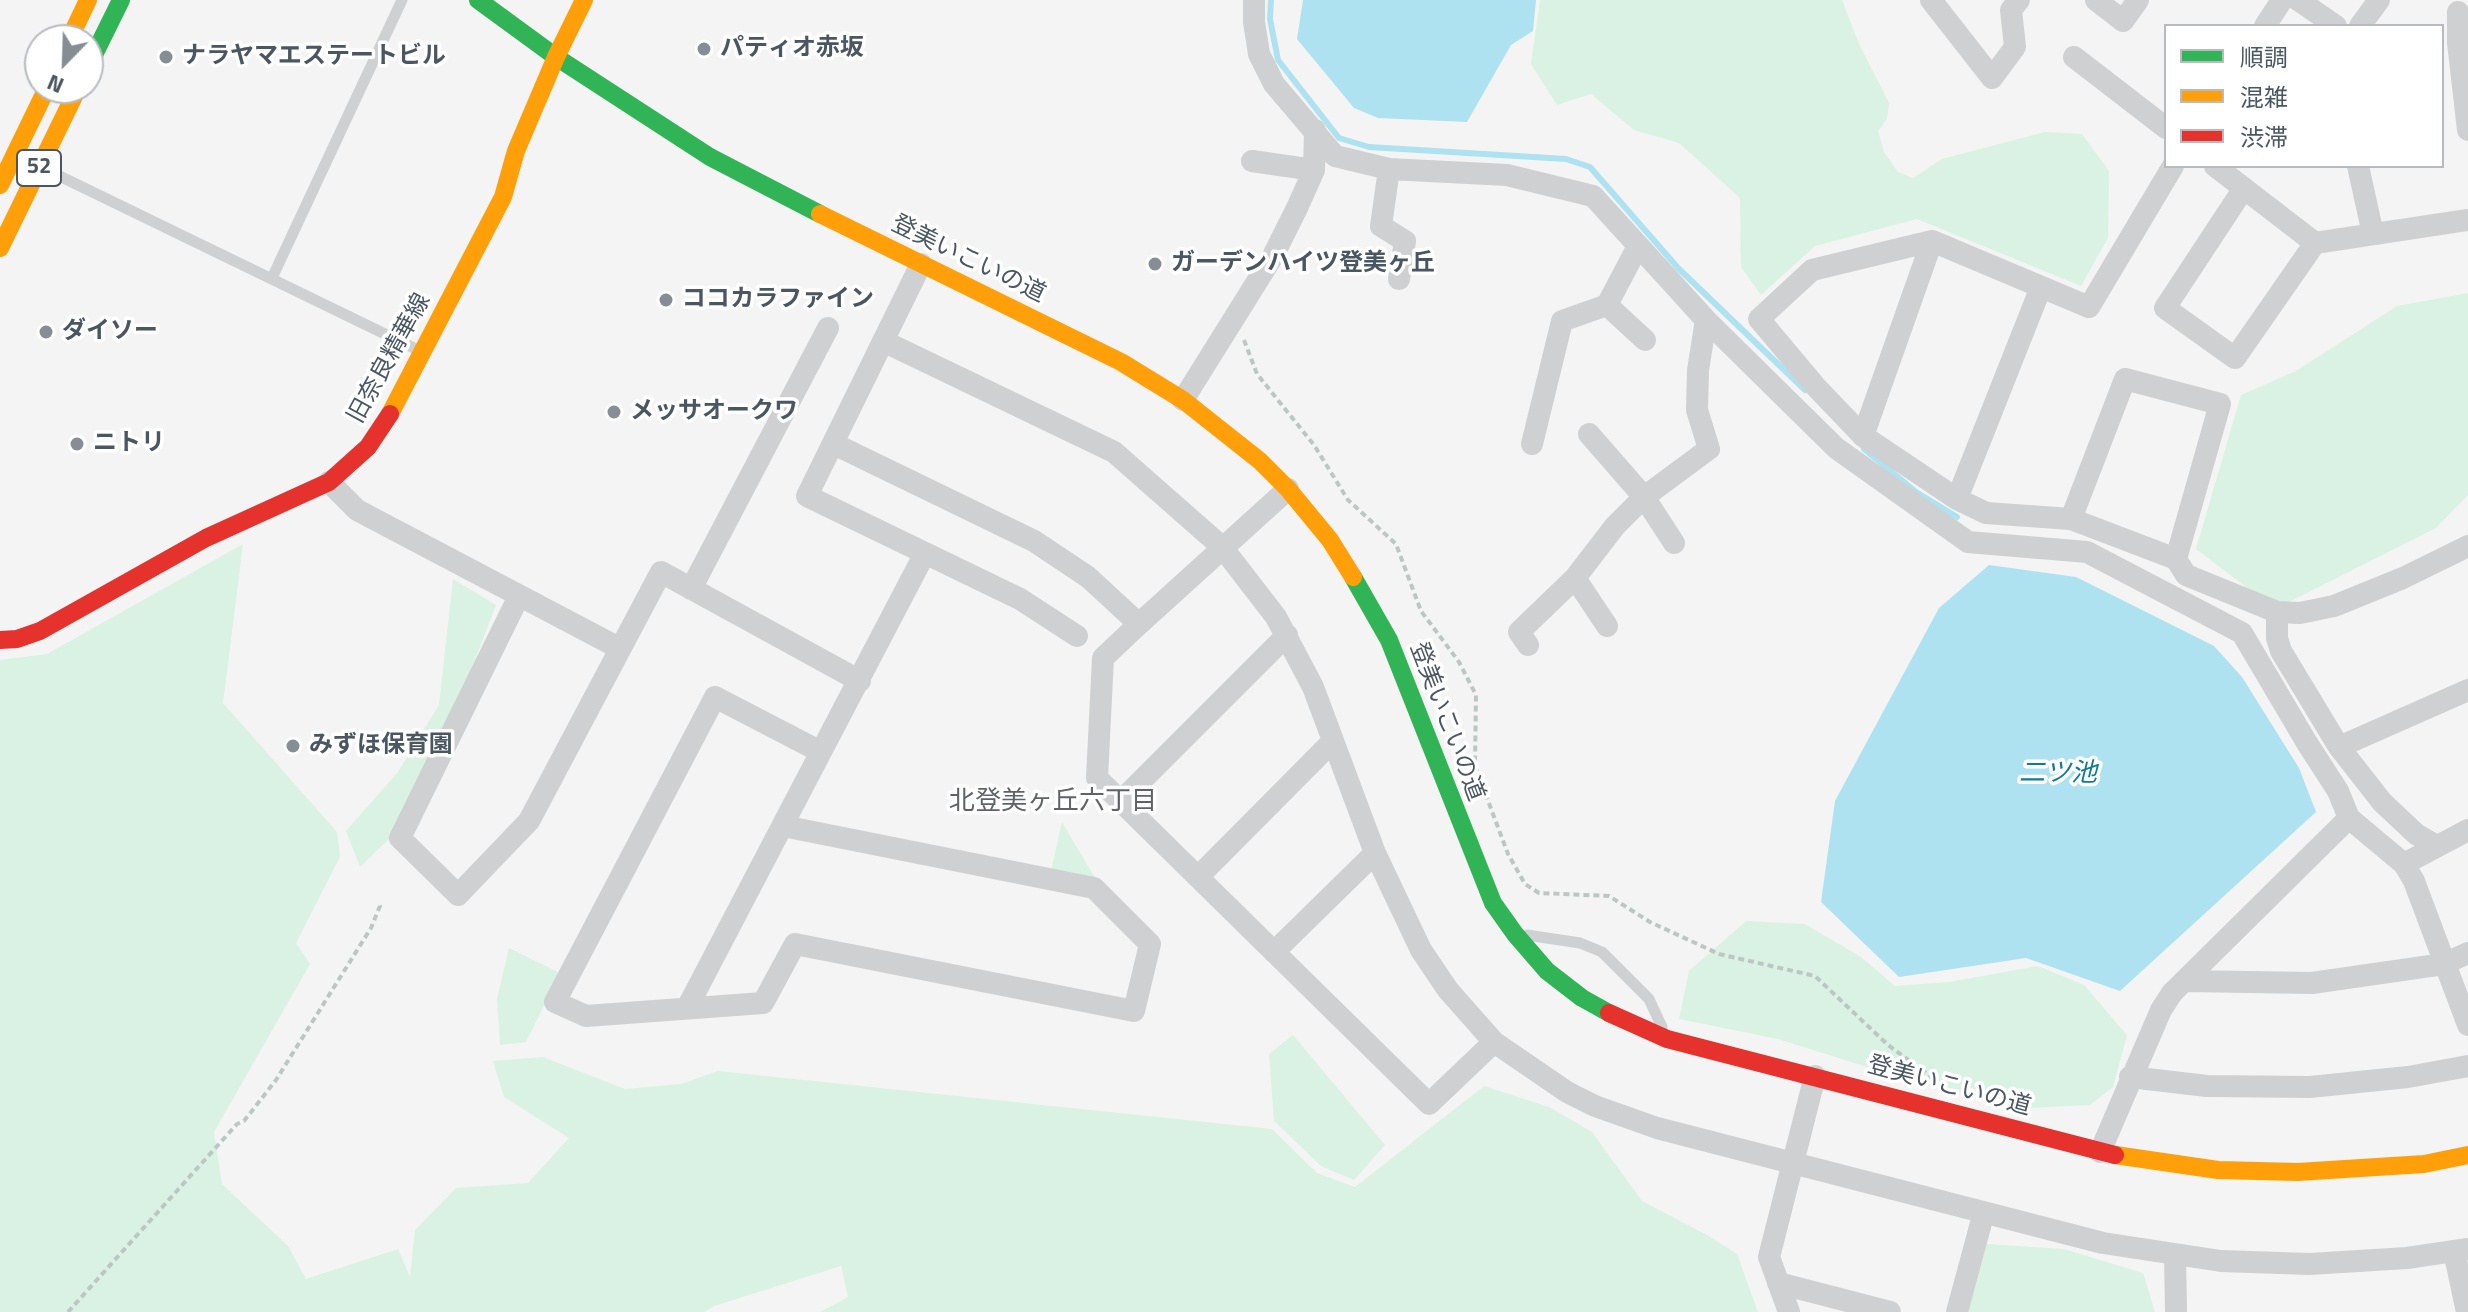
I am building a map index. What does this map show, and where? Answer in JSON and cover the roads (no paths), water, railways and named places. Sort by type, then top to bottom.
[{"type":"street","points":[[77,24],[88,0]]},
{"type":"street","points":[[104,35],[121,0]]},
{"type":"street","name":"登美いこいの道","points":[[478,0],[556,57],[710,157],[1121,362],[1183,400],[1230,435],[1288,489],[1330,540],[1376,613],[1486,890],[1515,934],[1547,971],[1582,998],[1626,1022],[1667,1039],[2100,1152],[2181,1166],[2255,1173],[2382,1168],[2468,1155]]},
{"type":"street","name":"旧奈良精華線","points":[[0,640],[17,639],[40,631],[206,538],[329,482],[368,447],[396,405],[503,197],[516,151],[584,0]]},
{"type":"street","points":[[1254,0],[1259,54],[1274,84],[1335,156],[1389,169],[1507,175],[1593,196],[1706,320],[1836,448],[1968,542],[2087,552],[2242,633],[2338,791],[2349,818],[2404,864],[2414,881],[2468,1025]]},
{"type":"street","points":[[1931,0],[1992,78],[2015,47],[2011,10],[2019,0]]},
{"type":"street","points":[[2096,0],[2123,21],[2138,0]]},
{"type":"street","points":[[2266,24],[2282,0]]},
{"type":"street","points":[[2298,0],[2333,24]]},
{"type":"street","points":[[2361,24],[2379,0]]},
{"type":"street","points":[[2458,12],[2458,43],[2467,119]]},
{"type":"street","points":[[2074,57],[2164,126]]},
{"type":"street","name":"52","points":[[0,185],[39,104]]},
{"type":"street","name":"52","points":[[0,248],[70,104]]},
{"type":"street","points":[[1183,400],[1273,256],[1314,170],[1315,130]]},
{"type":"street","points":[[1252,161],[1314,170]]},
{"type":"street","points":[[2172,168],[2089,307],[1932,241],[1812,270],[1759,319],[1816,387],[1863,436],[1957,499],[1986,513],[2071,519],[2176,559],[2186,575],[2277,612],[2300,613],[2334,606],[2403,578],[2468,546]]},
{"type":"street","points":[[2218,168],[2315,243]]},
{"type":"street","points":[[2358,168],[2373,234]]},
{"type":"street","points":[[1389,169],[1381,226],[1405,241],[1399,279]]},
{"type":"street","points":[[2244,188],[2165,308],[2235,358],[2315,243],[2468,220]]},
{"type":"street","points":[[1863,436],[1932,241]]},
{"type":"street","points":[[1532,444],[1562,321],[1607,305],[1638,246]]},
{"type":"street","points":[[921,264],[807,496],[1020,599],[1077,636]]},
{"type":"street","points":[[1957,499],[2041,287]]},
{"type":"street","points":[[1607,305],[1645,340]]},
{"type":"street","points":[[1528,645],[1519,632],[1575,578],[1615,526],[1644,497],[1709,449],[1697,410],[1698,370],[1706,320]]},
{"type":"street","points":[[691,589],[828,328]]},
{"type":"street","points":[[883,341],[1114,452],[1222,547],[1265,600],[1313,687],[1375,853],[1421,950],[1448,990],[1494,1042],[1541,1077],[1595,1106],[1657,1128],[2103,1243],[2221,1261],[2310,1264],[2358,1262],[2461,1250],[2467,1312]]},
{"type":"street","points":[[2071,519],[2125,379],[2220,404],[2176,559]]},
{"type":"street","points":[[1589,434],[1644,497],[1674,543]]},
{"type":"street","points":[[834,444],[1043,547],[1088,577],[1139,624]]},
{"type":"street","points":[[329,482],[357,510],[619,648]]},
{"type":"street","points":[[1288,489],[1103,658],[1097,778],[1429,1104],[1494,1042]]},
{"type":"street","points":[[687,1008],[925,553]]},
{"type":"street","points":[[519,596],[400,838],[458,895],[529,821],[661,572],[860,681]]},
{"type":"street","points":[[1575,578],[1607,626]]},
{"type":"street","points":[[2277,612],[2277,638],[2281,651],[2339,747],[2382,802],[2416,834],[2435,845]]},
{"type":"street","points":[[1121,801],[1287,635]]},
{"type":"street","points":[[2339,747],[2468,690]]},
{"type":"street","points":[[783,826],[1094,888],[1150,944],[1134,1011],[795,944],[763,1003],[586,1016],[555,1002],[715,697],[821,752]]},
{"type":"street","points":[[1198,877],[1333,741]]},
{"type":"street","points":[[2100,1152],[2130,1077],[2172,993],[2349,818]]},
{"type":"street","points":[[2404,864],[2468,830]]},
{"type":"street","points":[[1274,952],[1375,853]]},
{"type":"street","points":[[2185,981],[2312,983],[2444,964],[2468,953]]},
{"type":"street","points":[[2130,1077],[2207,1086],[2310,1087],[2408,1077],[2468,1066]]},
{"type":"street","points":[[1789,1312],[1769,1257],[1815,1076]]},
{"type":"street","points":[[1957,1312],[1984,1212]]},
{"type":"street","points":[[2175,1255],[2176,1312]]},
{"type":"street","points":[[1778,1283],[1890,1312]]},
{"type":"lane","points":[[272,278],[402,0]]},
{"type":"lane","points":[[40,166],[424,353]]},
{"type":"lane","points":[[1515,934],[1580,943],[1602,952],[1649,999],[1667,1039]]},
{"type":"water","points":[[1303,0],[1536,0],[1533,31],[1511,45],[1467,122],[1378,118],[1354,108],[1297,39]]},
{"type":"water","name":"二ツ池","points":[[1989,565],[2076,577],[2214,646],[2242,677],[2299,768],[2316,812],[2120,991],[2026,958],[1899,977],[1821,902],[1835,801],[1939,608]]},
{"type":"waterway","points":[[1271,0],[1270,19],[1278,60],[1339,138],[1369,147],[1566,159],[1590,167],[1678,268],[1805,390]]},
{"type":"waterway","points":[[1864,449],[1916,492],[1957,517]]},
{"type":"place","name":"パティオ赤坂","points":[[704,49]]},
{"type":"place","name":"ナラヤマエステートビル","points":[[166,57]]},
{"type":"place","name":"ガーデンハイツ登美ヶ丘","points":[[1155,264]]},
{"type":"place","name":"ココカラファイン","points":[[666,300]]},
{"type":"place","name":"ダイソー","points":[[46,332]]},
{"type":"place","name":"メッサオークワ","points":[[614,412]]},
{"type":"place","name":"ニトリ","points":[[77,444]]},
{"type":"place","name":"みずほ保育園","points":[[293,746]]},
{"type":"district","name":"北登美ヶ丘六丁目","points":[[1053,803]]}]
